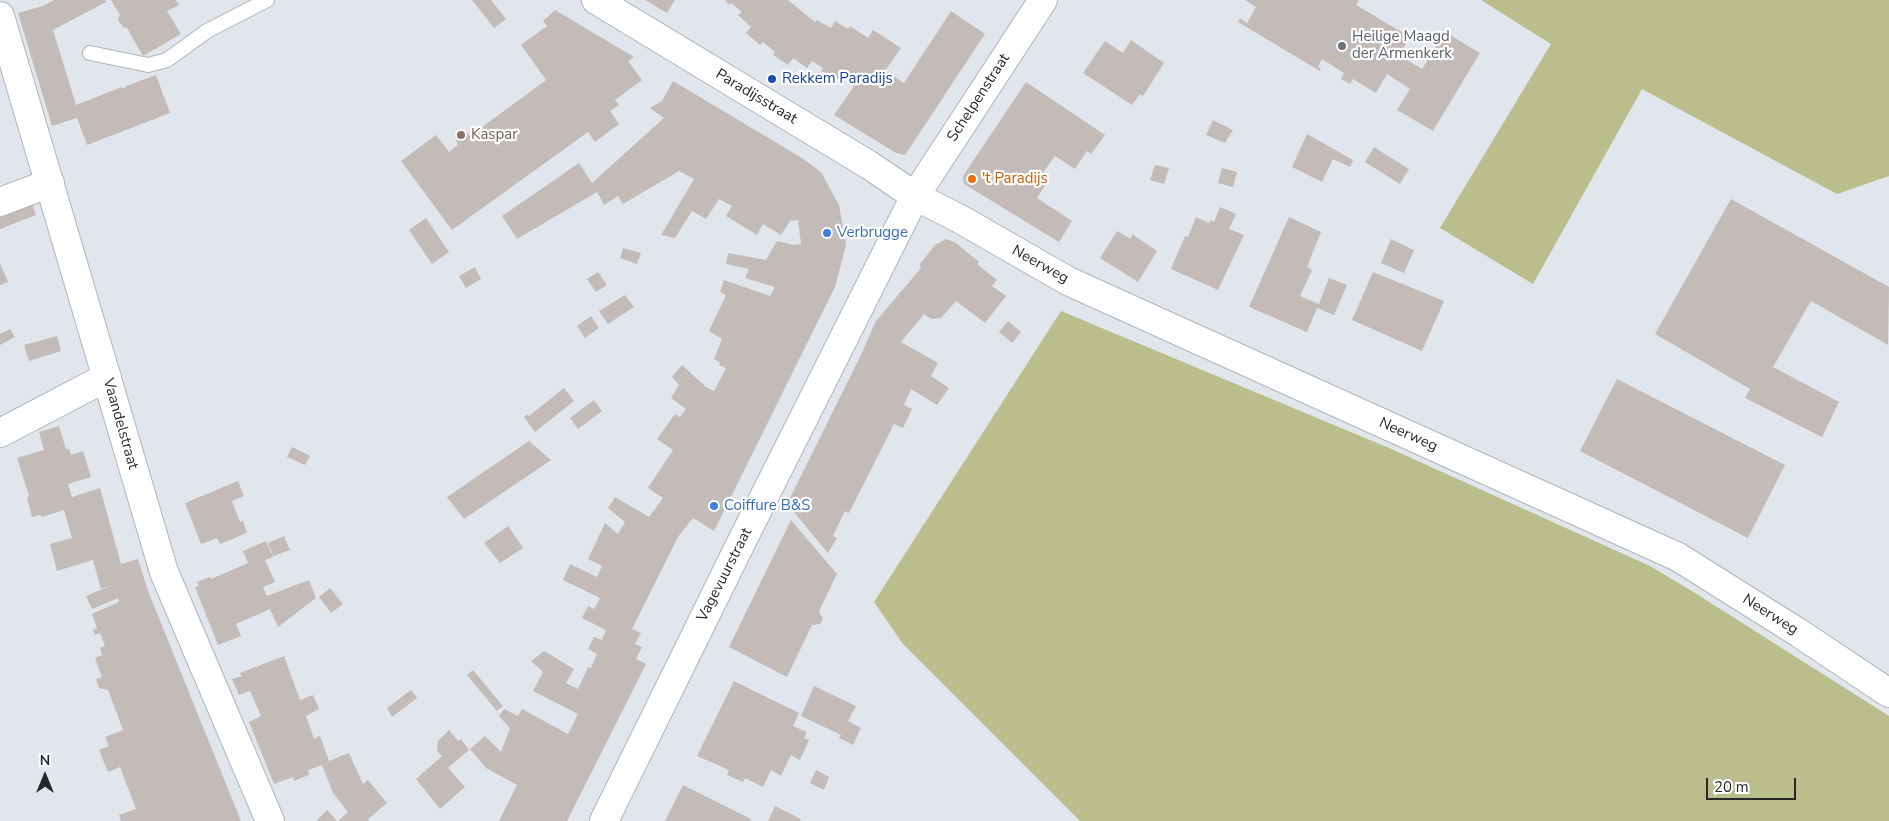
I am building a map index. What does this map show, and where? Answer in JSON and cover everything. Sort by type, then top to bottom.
[{"type":"street","name":"Paradijsstraat","points":[[596,0],[868,165],[915,196]]},
{"type":"street","name":"Schelpenstraat","points":[[915,196],[1043,0]]},
{"type":"street","name":"Vaandelstraat","points":[[0,16],[164,572],[270,821]]},
{"type":"street","points":[[0,202],[50,183]]},
{"type":"street","name":"Neerweg","points":[[915,196],[960,219],[1068,281],[1678,557],[1799,633],[1889,694]]},
{"type":"street","name":"Vagevuurstraat","points":[[604,821],[915,196]]},
{"type":"street","points":[[0,433],[106,376]]},
{"type":"lane","points":[[90,53],[148,65],[167,60],[208,31],[267,0]]},
{"type":"green space","points":[[1481,0],[1889,0],[1889,176],[1837,194],[1642,89],[1533,284],[1440,228],[1551,44]]},
{"type":"green space","points":[[1061,311],[1389,448],[1650,566],[1695,593],[1889,716],[1889,821],[1080,821],[903,644],[874,602]]},
{"type":"building","points":[[54,0],[105,0],[106,2],[53,30],[76,105],[156,75],[170,113],[87,145],[77,118],[52,126],[18,13],[43,6]]},
{"type":"building","points":[[111,0],[176,0],[179,5],[167,11],[181,34],[143,56],[127,28],[123,27],[118,20],[120,15]]},
{"type":"building","points":[[472,0],[491,0],[506,19],[494,28]]},
{"type":"building","points":[[645,0],[675,0],[667,13]]},
{"type":"building","points":[[725,0],[788,0],[815,22],[817,20],[831,28],[835,21],[848,29],[850,26],[868,38],[873,30],[901,48],[885,71],[904,83],[951,11],[985,34],[905,155],[896,153],[834,115],[859,79],[846,71],[840,80],[821,71],[823,68],[812,61],[807,68],[793,58],[788,65],[773,55],[775,52],[763,42],[760,45],[746,33],[751,27],[738,15],[742,12],[731,3],[729,5]]},
{"type":"building","name":"Heilige Maagd der Armenkerk","points":[[1245,0],[1359,0],[1356,5],[1410,37],[1399,55],[1422,69],[1445,32],[1480,53],[1433,131],[1397,110],[1410,89],[1387,74],[1376,93],[1353,79],[1350,84],[1341,79],[1344,73],[1322,59],[1318,67],[1321,69],[1320,71],[1238,22],[1240,18],[1247,23],[1256,7]]},
{"type":"building","points":[[555,10],[634,57],[628,61],[642,80],[615,100],[619,105],[610,111],[619,124],[595,142],[588,132],[452,230],[401,161],[436,135],[449,152],[458,145],[456,140],[467,132],[470,136],[546,80],[521,45],[547,26],[543,21]]},
{"type":"building","points":[[1131,40],[1164,63],[1143,96],[1140,94],[1132,105],[1083,73],[1105,41],[1123,53]]},
{"type":"building","points":[[673,81],[802,158],[821,172],[839,205],[846,245],[835,287],[714,531],[693,518],[678,537],[632,629],[641,633],[635,644],[642,647],[636,659],[646,664],[567,821],[499,821],[517,785],[486,768],[470,749],[485,736],[501,752],[510,728],[499,716],[504,709],[518,716],[522,709],[568,734],[578,714],[533,691],[543,672],[531,661],[544,651],[574,669],[566,683],[578,689],[588,667],[591,668],[597,654],[588,649],[594,637],[602,640],[606,630],[582,618],[588,606],[594,609],[600,598],[563,580],[570,564],[597,577],[602,566],[588,559],[605,523],[618,534],[625,522],[608,508],[615,497],[649,517],[663,498],[648,488],[673,450],[657,439],[675,414],[680,417],[686,409],[671,398],[679,385],[672,377],[682,365],[706,387],[714,391],[726,368],[719,365],[720,363],[714,359],[722,339],[709,331],[726,295],[720,292],[724,280],[770,296],[775,287],[745,278],[749,269],[726,264],[728,253],[766,260],[777,241],[794,245],[801,244],[798,220],[790,221],[781,235],[763,224],[757,235],[726,216],[732,206],[719,199],[706,219],[692,211],[675,238],[661,235],[694,179],[679,171],[623,204],[618,196],[604,205],[597,192],[517,239],[502,216],[579,163],[592,183],[664,118],[650,108],[662,101]]},
{"type":"building","points":[[1026,82],[1105,135],[1091,154],[1087,151],[1075,169],[1055,156],[1042,174],[1049,179],[1037,198],[1072,221],[1059,242],[964,184],[963,176]]},
{"type":"building","points":[[1213,120],[1233,130],[1225,143],[1206,135]]},
{"type":"building","points":[[1307,134],[1353,160],[1350,167],[1333,159],[1322,182],[1292,167]]},
{"type":"building","points":[[1374,147],[1409,169],[1400,184],[1365,162]]},
{"type":"building","points":[[1155,165],[1169,168],[1164,184],[1150,180]]},
{"type":"building","points":[[1222,168],[1237,172],[1233,187],[1218,183]]},
{"type":"building","points":[[29,195],[36,215],[0,229],[0,206]]},
{"type":"building","points":[[1731,199],[1889,287],[1888,345],[1811,301],[1773,367],[1839,402],[1822,437],[1745,398],[1750,389],[1655,334]]},
{"type":"building","points":[[1220,207],[1236,214],[1229,229],[1244,235],[1218,290],[1171,269],[1185,236],[1188,237],[1196,217],[1209,223],[1211,220],[1214,222]]},
{"type":"building","points":[[1289,217],[1321,232],[1307,267],[1312,270],[1300,296],[1319,304],[1329,278],[1347,285],[1334,315],[1317,308],[1307,332],[1249,307]]},
{"type":"building","points":[[426,218],[449,252],[432,264],[409,230]]},
{"type":"building","points":[[1117,231],[1131,239],[1132,234],[1157,251],[1138,282],[1100,258]]},
{"type":"building","points":[[946,239],[956,243],[979,262],[977,264],[997,280],[992,286],[1006,296],[985,323],[956,301],[941,318],[931,319],[924,314],[901,342],[938,363],[931,376],[949,388],[937,405],[911,389],[904,405],[912,409],[903,428],[894,424],[849,513],[845,511],[833,536],[837,538],[828,553],[787,504],[876,321],[921,268],[920,264],[935,245]]},
{"type":"building","points":[[1391,239],[1414,250],[1404,273],[1381,263]]},
{"type":"building","points":[[623,248],[641,253],[637,264],[620,258]]},
{"type":"building","points":[[0,263],[8,282],[0,285]]},
{"type":"building","points":[[475,267],[481,279],[466,288],[459,276]]},
{"type":"building","points":[[598,272],[607,285],[596,292],[587,279]]},
{"type":"building","points":[[1373,272],[1444,301],[1422,351],[1352,320]]},
{"type":"building","points":[[625,295],[634,307],[608,324],[599,311]]},
{"type":"building","points":[[591,316],[599,328],[585,338],[577,326]]},
{"type":"building","points":[[1008,321],[1021,332],[1012,343],[999,332]]},
{"type":"building","points":[[10,329],[15,337],[0,345],[0,334]]},
{"type":"building","points":[[57,336],[61,351],[29,361],[24,345]]},
{"type":"building","points":[[1617,379],[1785,465],[1748,538],[1580,451]]},
{"type":"building","points":[[564,388],[574,401],[535,432],[524,417],[528,414],[529,416]]},
{"type":"building","points":[[594,400],[602,411],[578,429],[570,418]]},
{"type":"building","points":[[59,426],[66,449],[69,449],[71,455],[83,451],[91,477],[68,484],[72,497],[100,488],[121,564],[138,559],[148,591],[241,821],[121,821],[119,815],[136,809],[120,767],[108,772],[99,750],[109,746],[105,737],[123,730],[108,690],[99,688],[96,679],[102,677],[95,658],[102,655],[100,648],[105,646],[100,633],[95,635],[93,630],[97,628],[92,614],[119,602],[118,598],[92,609],[86,596],[113,585],[101,589],[93,560],[57,571],[50,544],[72,538],[64,510],[41,517],[41,515],[32,517],[27,498],[29,496],[17,458],[44,450],[39,432]]},
{"type":"building","points":[[529,441],[551,460],[464,519],[447,497]]},
{"type":"building","points":[[292,447],[310,456],[305,465],[287,457]]},
{"type":"building","points":[[238,481],[244,496],[232,501],[240,522],[243,521],[247,533],[220,544],[217,538],[201,544],[185,503]]},
{"type":"building","points":[[791,520],[837,574],[819,611],[823,619],[820,624],[812,625],[787,677],[729,647]]},
{"type":"building","points":[[508,526],[523,548],[500,563],[484,543]]},
{"type":"building","points":[[284,536],[290,550],[273,556],[268,543]]},
{"type":"building","points":[[266,541],[273,557],[265,560],[275,582],[263,587],[267,596],[309,580],[316,598],[278,627],[270,609],[236,624],[241,636],[218,645],[195,587],[199,586],[197,582],[210,577],[211,579],[248,563],[243,551]]},
{"type":"building","points":[[330,588],[343,604],[331,613],[319,597]]},
{"type":"building","points":[[284,656],[300,700],[313,695],[319,709],[306,716],[314,739],[320,736],[329,761],[349,753],[363,784],[368,780],[387,803],[368,819],[370,821],[338,821],[348,812],[333,793],[322,765],[308,770],[309,775],[294,781],[293,777],[274,784],[249,722],[261,716],[250,691],[239,695],[232,679],[242,676],[240,673]]},
{"type":"building","points":[[473,670],[503,706],[497,711],[467,675]]},
{"type":"building","points":[[734,681],[799,713],[793,726],[807,732],[804,738],[809,740],[800,760],[791,755],[781,776],[771,770],[763,787],[745,778],[743,782],[727,775],[729,770],[697,756]]},
{"type":"building","points":[[814,686],[856,706],[848,721],[861,728],[853,745],[839,738],[841,735],[801,716]]},
{"type":"building","points":[[411,690],[417,698],[392,717],[387,708]]},
{"type":"building","points":[[449,730],[458,741],[461,739],[469,750],[448,768],[465,787],[440,809],[416,779],[442,756],[437,751],[438,741]]},
{"type":"building","points":[[816,770],[829,777],[824,790],[810,783]]},
{"type":"building","points":[[683,785],[751,819],[750,821],[665,821]]},
{"type":"building","points":[[775,806],[801,819],[800,821],[768,821]]},
{"type":"building","points":[[327,810],[337,821],[316,821]]},
{"type":"place","name":"Heilige Maagd der Armenkerk","points":[[1342,46]]},
{"type":"place","name":"Rekkem Paradijs","points":[[772,79]]},
{"type":"place","name":"Kaspar","points":[[461,135]]},
{"type":"place","name":"'t Paradijs","points":[[972,179]]},
{"type":"place","name":"Verbrugge","points":[[827,233]]},
{"type":"place","name":"Coiffure B&S","points":[[714,506]]}]
